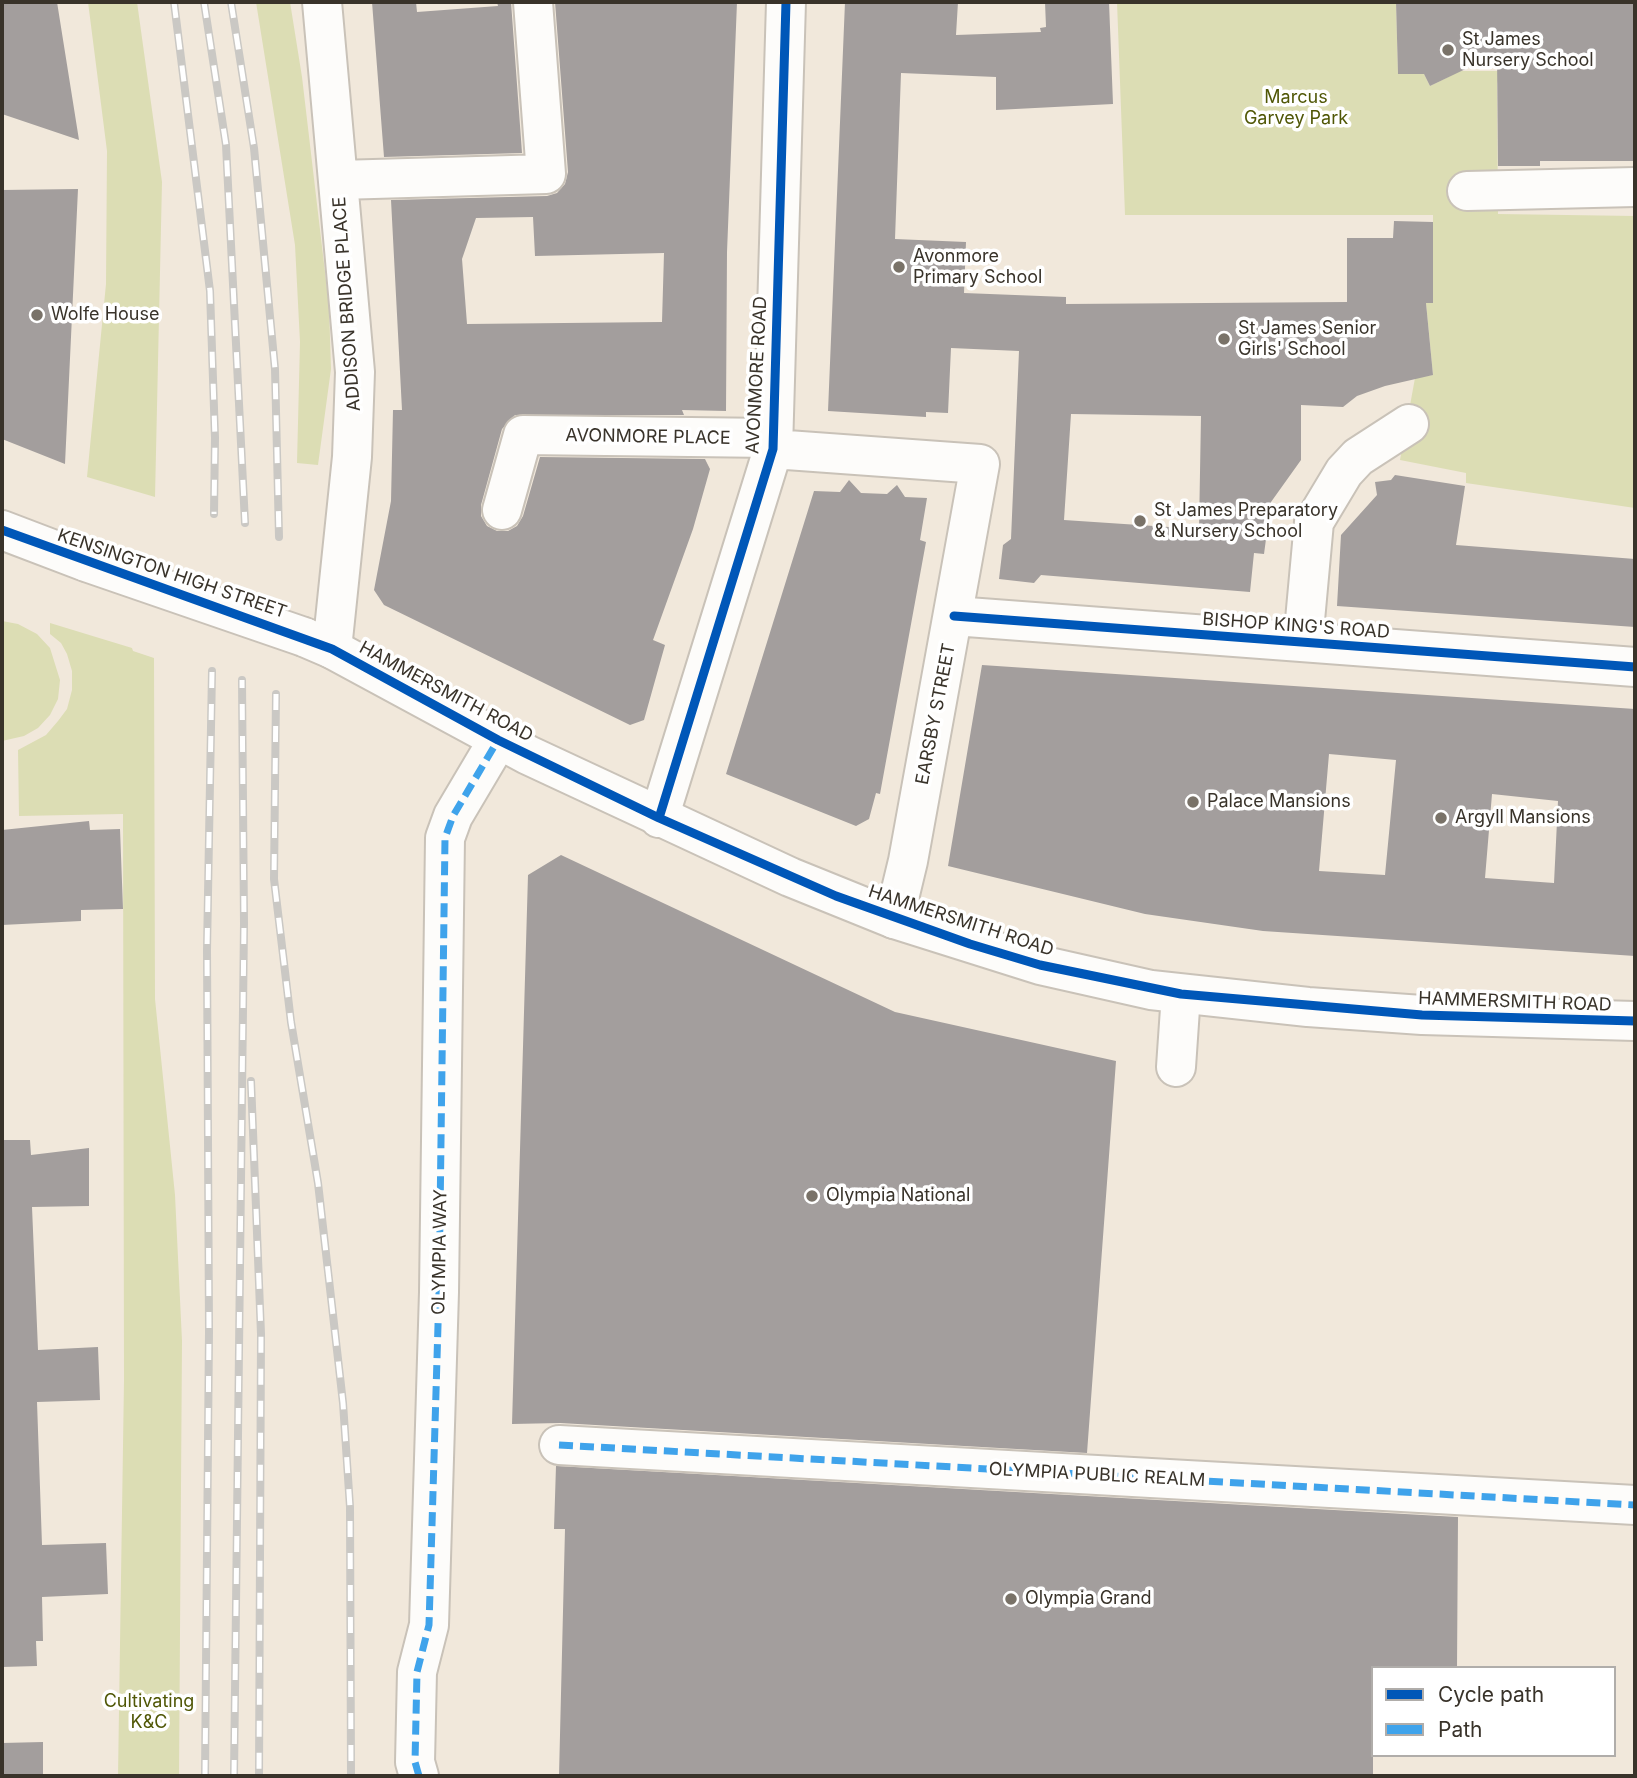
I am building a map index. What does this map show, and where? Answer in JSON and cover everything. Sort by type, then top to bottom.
[{"type":"street","name":"ADDISON BRIDGE PLACE","points":[[322,2],[355,372],[355,415],[332,649]]},
{"type":"street","points":[[339,180],[546,174],[533,2]]},
{"type":"street","name":"AVONMORE ROAD","points":[[659,818],[773,443],[786,2]]},
{"type":"street","points":[[1468,191],[1635,187]]},
{"type":"street","points":[[1303,642],[1314,522],[1344,472],[1358,457],[1409,424]]},
{"type":"street","name":"AVONMORE PLACE","points":[[502,510],[523,435],[773,443]]},
{"type":"street","name":"EARSBY STREET","points":[[773,443],[979,464],[954,616],[894,919]]},
{"type":"street","name":"KENSINGTON HIGH STREET","points":[[2,530],[332,649]]},
{"type":"street","name":"BISHOP KING'S ROAD","points":[[954,616],[1635,667]]},
{"type":"street","name":"HAMMERSMITH ROAD","points":[[332,649],[498,740],[659,818],[790,877],[894,919],[1040,965],[1181,994],[1422,1015],[1635,1021]]},
{"type":"street","name":"OLYMPIA WAY","points":[[419,1776],[415,1762],[417,1672],[429,1625],[439,1292],[445,838],[453,816],[498,740]]},
{"type":"street","points":[[1176,1067],[1181,994]]},
{"type":"street","name":"OLYMPIA PUBLIC REALM","points":[[559,1445],[1635,1505]]},
{"type":"green space","points":[[88,2],[137,2],[162,182],[155,497],[87,477],[106,284],[107,151]]},
{"type":"green space","points":[[256,2],[290,2],[302,77],[329,306],[331,369],[318,465],[297,463],[300,342],[295,245]]},
{"type":"green space","name":"Marcus Garvey Park","points":[[1117,2],[1396,2],[1398,74],[1424,74],[1430,86],[1450,76],[1451,71],[1500,71],[1497,84],[1498,214],[1635,216],[1635,508],[1466,483],[1466,473],[1400,460],[1415,378],[1433,375],[1426,303],[1433,302],[1433,215],[1125,215]]},
{"type":"green space","points":[[2,621],[18,624],[37,634],[50,648],[60,680],[58,699],[50,715],[38,728],[24,736],[2,741]]},
{"type":"green space","name":"Cultivating K&C","points":[[50,623],[132,648],[133,651],[154,658],[155,999],[175,1195],[182,1341],[179,1776],[118,1776],[124,1380],[123,814],[19,816],[18,750],[46,735],[67,709],[72,690],[72,671],[67,654],[61,643],[50,634]]},
{"type":"building","points":[[2,2],[57,2],[79,140],[2,114]]},
{"type":"building","points":[[372,2],[416,2],[417,12],[498,6],[497,2],[511,2],[522,153],[384,157]]},
{"type":"building","points":[[555,2],[737,2],[727,252],[726,411],[682,410],[684,415],[515,415],[502,429],[481,505],[481,516],[487,526],[497,531],[508,531],[517,526],[523,516],[540,457],[705,459],[710,469],[693,529],[653,640],[665,645],[644,720],[630,725],[384,605],[374,590],[391,501],[393,410],[402,410],[391,200],[547,196],[557,193],[565,184],[568,172]],"holes":[[[533,217],[535,256],[664,253],[662,322],[467,324],[462,259],[476,218]]]},
{"type":"building","points":[[845,2],[958,2],[956,35],[1041,32],[1040,28],[1046,27],[1045,2],[1109,2],[1113,104],[996,110],[996,77],[901,73],[895,239],[966,242],[964,293],[1066,297],[1066,304],[1347,302],[1347,238],[1393,238],[1394,221],[1433,222],[1433,303],[1426,303],[1433,375],[1385,386],[1357,396],[1343,407],[1301,405],[1301,460],[1271,502],[1264,554],[1254,553],[1250,592],[1041,575],[1034,583],[999,579],[1003,545],[1011,539],[1019,351],[951,348],[948,413],[926,412],[926,417],[828,411]],"holes":[[[1071,414],[1201,416],[1199,529],[1064,520]]]},
{"type":"building","points":[[1396,2],[1635,2],[1635,161],[1540,161],[1540,166],[1498,166],[1497,54],[1430,86],[1424,74],[1398,74]]},
{"type":"building","name":"Wolfe House","points":[[78,189],[65,464],[2,439],[2,190]]},
{"type":"building","points":[[1395,475],[1465,486],[1456,545],[1635,559],[1635,627],[1337,606],[1341,535],[1377,495],[1375,482],[1391,480]]},
{"type":"building","points":[[849,480],[861,493],[887,494],[897,485],[905,497],[927,498],[920,540],[926,542],[880,794],[876,793],[869,819],[856,826],[726,774],[814,491],[840,492]]},
{"type":"building","points":[[982,665],[1635,709],[1635,956],[1263,931],[1145,914],[948,866]],"holes":[[[1329,754],[1396,760],[1385,875],[1319,871]],[[1492,794],[1558,801],[1554,883],[1485,878]]]},
{"type":"building","points":[[89,821],[90,830],[120,829],[123,909],[81,910],[81,921],[2,925],[2,830]]},
{"type":"building","name":"Olympia National","points":[[561,855],[895,1012],[1116,1061],[1087,1453],[560,1423],[512,1424],[528,875]]},
{"type":"building","points":[[2,1140],[30,1140],[31,1155],[89,1148],[89,1206],[32,1207],[38,1350],[98,1347],[100,1400],[37,1402],[42,1545],[106,1543],[108,1594],[42,1597],[43,1641],[36,1641],[37,1666],[2,1667]]},
{"type":"building","name":"Olympia Grand","points":[[556,1466],[1458,1517],[1457,1666],[1371,1666],[1373,1776],[559,1776],[565,1529],[554,1529]]},
{"type":"building","points":[[43,1742],[43,1776],[2,1776],[2,1743]]},
{"type":"railway","points":[[174,2],[210,291],[215,438],[214,514]]},
{"type":"railway","points":[[204,2],[226,145],[245,523]]},
{"type":"railway","points":[[231,2],[254,148],[275,369],[279,537]]},
{"type":"railway","points":[[205,1776],[209,1331],[207,950],[212,671]]},
{"type":"railway","points":[[234,1776],[244,924],[242,680]]},
{"type":"railway","points":[[276,694],[274,879],[291,1022],[318,1183],[343,1403],[350,1507],[351,1776]]},
{"type":"railway","points":[[251,1081],[261,1334],[259,1776]]},
{"type":"marked path","points":[[419,1776],[415,1762],[417,1672],[429,1625],[439,1292],[445,838],[453,816],[498,740]]},
{"type":"marked path","points":[[559,1445],[1635,1505]]},
{"type":"cycle path","points":[[659,818],[773,449],[786,2]]},
{"type":"cycle path","points":[[2,530],[332,649],[498,740],[659,818],[836,896],[970,944],[1040,965],[1181,994],[1422,1015],[1635,1021]]},
{"type":"cycle path","points":[[954,616],[1635,667]]},
{"type":"place","name":"St James Nursery School","points":[[1448,50]]},
{"type":"place","name":"Avonmore Primary School","points":[[899,267]]},
{"type":"place","name":"Wolfe House","points":[[37,315]]},
{"type":"place","name":"St James Senior Girls' School","points":[[1224,339]]},
{"type":"place","name":"St James Preparatory & Nursery School","points":[[1140,521]]},
{"type":"place","name":"Palace Mansions","points":[[1193,802]]},
{"type":"place","name":"Argyll Mansions","points":[[1441,818]]},
{"type":"place","name":"Olympia National","points":[[812,1196]]},
{"type":"place","name":"Olympia Grand","points":[[1011,1599]]}]
